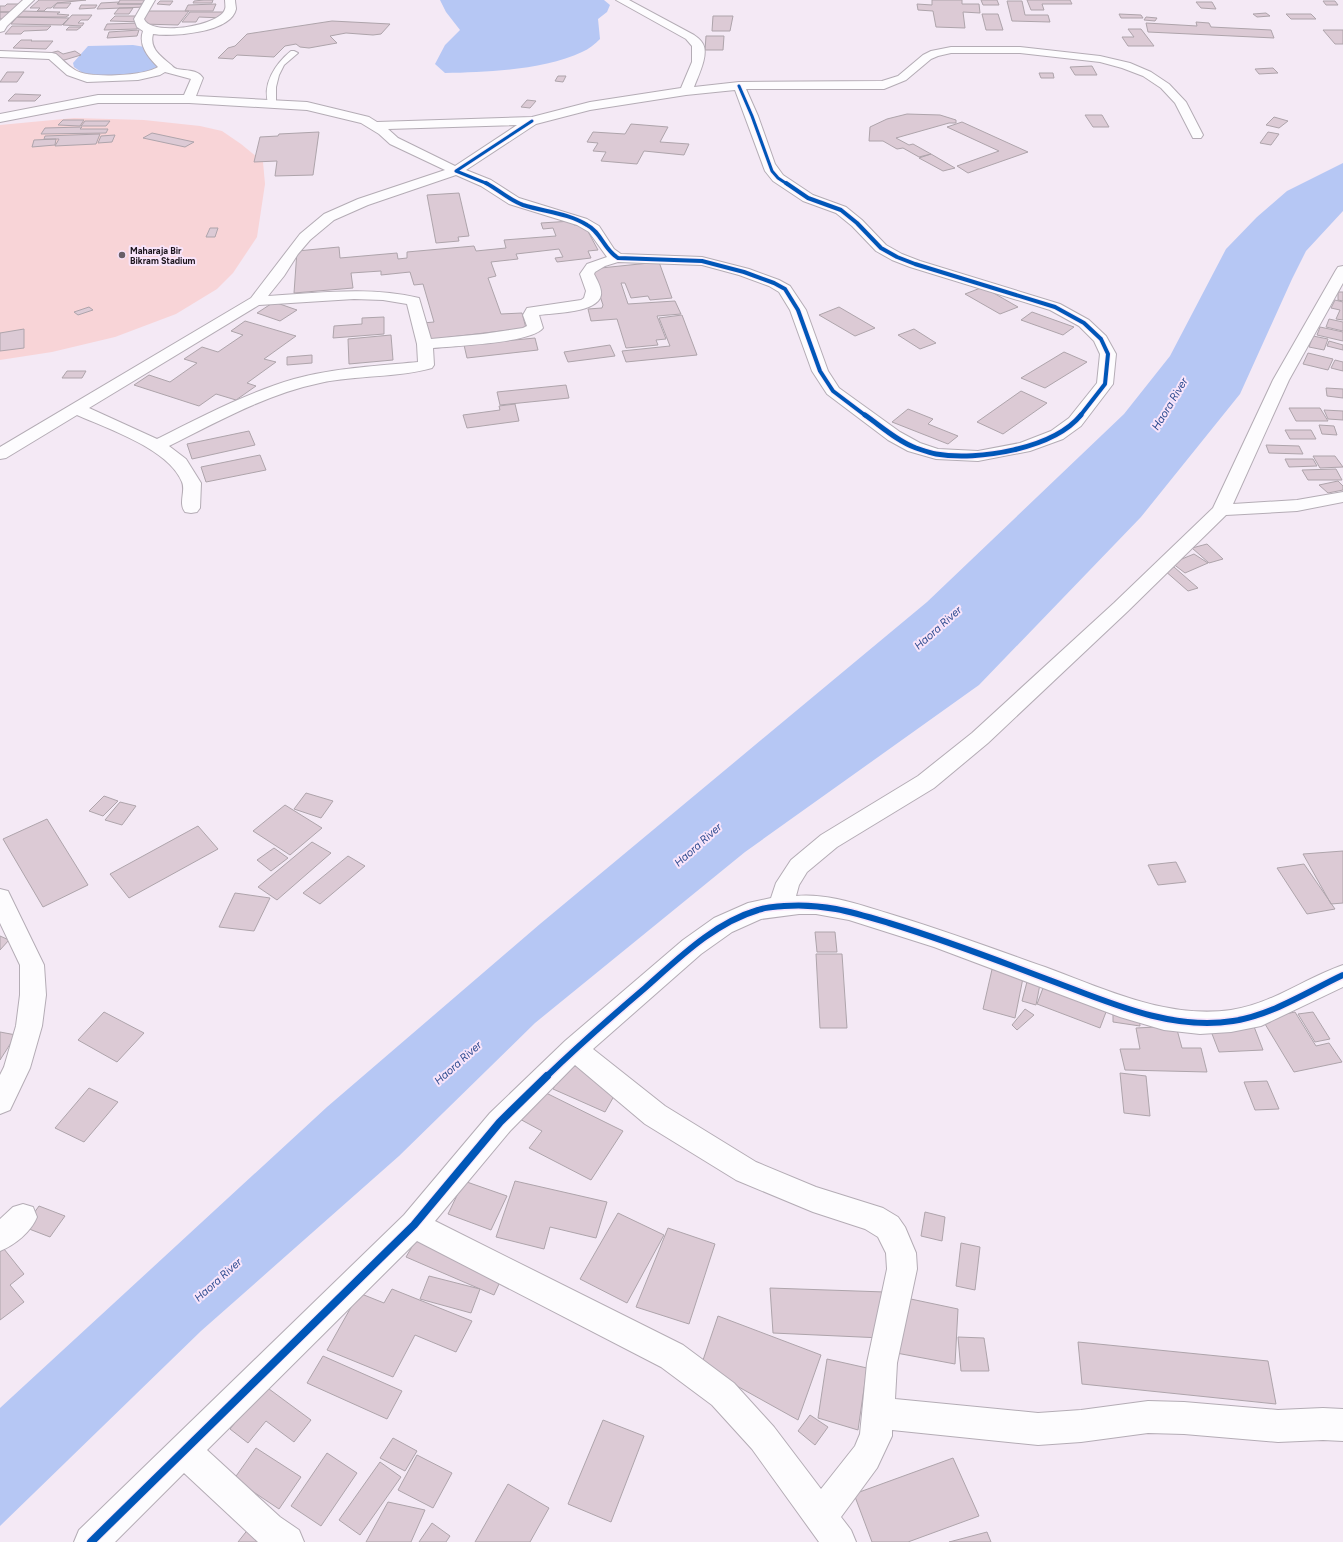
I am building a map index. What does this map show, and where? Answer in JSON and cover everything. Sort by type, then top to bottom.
[{"type":"street","points":[[0,29],[3,24],[29,0]]},
{"type":"street","points":[[150,0],[139,19],[141,25],[150,30],[184,30],[215,24],[228,16],[232,10],[230,0]]},
{"type":"street","points":[[621,0],[690,37],[698,45],[698,62],[686,91]]},
{"type":"street","points":[[150,30],[147,37],[147,44],[157,59],[173,72],[192,75],[198,78],[188,99]]},
{"type":"street","points":[[375,126],[532,121],[590,106],[686,91],[739,86],[884,85],[902,78],[927,57],[935,53],[951,50],[1020,50],[1114,62],[1147,74],[1164,86],[1180,102],[1198,135]]},
{"type":"street","points":[[0,54],[52,56],[71,73],[87,79],[138,77],[156,72],[166,66]]},
{"type":"street","points":[[424,344],[509,335],[532,331],[535,328],[534,319],[531,315],[532,311],[585,304],[590,302],[593,298],[594,290],[587,274],[588,270],[592,266],[618,258],[702,261],[744,272],[774,283],[785,289],[798,310],[820,371],[833,391],[894,436],[914,447],[936,454],[978,456],[1024,447],[1057,435],[1075,422],[1105,384],[1108,354],[1101,339],[1084,323],[1055,307],[914,264],[897,257],[881,248],[857,223],[841,210],[808,198],[778,178],[770,168],[754,122],[739,86]]},
{"type":"street","points":[[0,118],[98,99],[130,98],[272,103],[307,106],[328,110],[365,120],[394,141],[456,170],[476,177],[512,200],[558,214],[589,226],[594,229],[606,249],[613,256],[618,258]]},
{"type":"street","points":[[0,454],[256,301],[279,273],[292,252],[305,237],[329,217],[363,202],[456,170],[532,121]]},
{"type":"street","points":[[781,906],[788,883],[800,866],[829,840],[926,782],[980,738],[1121,607],[1221,510],[1281,380],[1343,270]]},
{"type":"street","points":[[157,445],[283,388],[319,378],[420,367],[426,365],[424,344],[414,301],[383,296],[354,295],[301,297],[256,301]]},
{"type":"street","points":[[76,408],[157,445],[180,463],[192,483],[191,508]]},
{"type":"street","points":[[1221,510],[1286,506],[1343,497]]},
{"type":"street","points":[[0,898],[32,965],[34,995],[17,1068],[0,1102]]},
{"type":"street","points":[[91,1542],[414,1225],[500,1122],[574,1049],[692,947],[723,925],[738,918],[757,910],[781,906],[816,906],[849,911],[940,939],[1129,1009],[1164,1019],[1200,1023],[1232,1021],[1261,1015],[1343,975]]},
{"type":"street","points":[[574,1049],[655,1115],[746,1171],[813,1199],[873,1218],[888,1227],[895,1237],[901,1253],[902,1269],[882,1363],[876,1436],[866,1457],[820,1517]]},
{"type":"street","points":[[0,1237],[23,1217]]},
{"type":"street","points":[[414,1225],[672,1356],[723,1394],[763,1438],[839,1542]]},
{"type":"street","points":[[879,1413],[1038,1429],[1081,1426],[1148,1416],[1278,1426],[1343,1425]]},
{"type":"street","points":[[184,1451],[268,1529],[287,1542]]},
{"type":"lane","points":[[272,103],[272,80],[276,70],[284,60],[294,53]]},
{"type":"shaded area","name":"Maharaja Bir Bikram Stadium","points":[[74,118],[144,120],[200,126],[222,131],[263,162],[265,184],[257,237],[233,273],[217,289],[176,314],[115,337],[52,352],[0,360],[0,125]]},
{"type":"water","points":[[440,0],[604,0],[610,5],[607,12],[598,19],[600,39],[582,52],[550,63],[515,69],[445,73],[435,64],[445,45],[460,30],[446,12]]},
{"type":"water","points":[[133,45],[145,47],[163,71],[159,76],[142,78],[113,78],[84,74],[74,67],[73,63],[88,46]]},
{"type":"water","name":"Haora River","points":[[1343,163],[1343,211],[1306,251],[1240,394],[1141,517],[979,685],[745,852],[535,1023],[399,1156],[201,1331],[0,1526],[0,1408],[327,1107],[540,924],[927,602],[1124,414],[1170,356],[1226,249],[1257,217],[1287,191]]},
{"type":"building","points":[[39,0],[86,0],[57,3],[44,11],[37,11],[40,8],[30,8]]},
{"type":"building","points":[[120,0],[149,0],[147,4],[118,4]]},
{"type":"building","points":[[213,0],[212,3],[193,3],[194,1]]},
{"type":"building","points":[[932,0],[962,0],[962,4],[979,4],[980,13],[963,12],[965,28],[936,27],[933,11],[918,10],[917,4],[932,5]]},
{"type":"building","points":[[981,0],[997,0],[999,5],[983,5]]},
{"type":"building","points":[[1027,0],[1070,0],[1072,4],[1042,4],[1044,10],[1031,10]]},
{"type":"building","points":[[160,1],[173,1],[170,5],[157,4]]},
{"type":"building","points":[[1007,1],[1022,1],[1025,15],[1048,15],[1050,22],[1012,21]]},
{"type":"building","points":[[1323,1],[1335,1],[1338,5],[1326,5]]},
{"type":"building","points":[[119,2],[117,4],[147,4],[145,7],[97,9],[101,3]]},
{"type":"building","points":[[1196,2],[1212,2],[1216,9],[1201,8]]},
{"type":"building","points":[[57,3],[71,3],[67,8],[53,8]]},
{"type":"building","points":[[7,4],[19,4],[11,12],[0,12],[0,6],[5,6]]},
{"type":"building","points":[[216,4],[213,11],[185,11],[188,5]]},
{"type":"building","points":[[81,5],[97,5],[95,8],[79,9]]},
{"type":"building","points":[[119,8],[133,8],[129,14],[114,14]]},
{"type":"building","points":[[22,11],[60,12],[57,14],[69,15],[66,17],[17,17]]},
{"type":"building","points":[[142,11],[189,11],[178,25],[110,21],[115,16],[136,16]]},
{"type":"building","points":[[0,12],[11,12],[6,19],[0,19]]},
{"type":"building","points":[[190,12],[226,12],[222,18],[199,17],[196,22],[182,22]]},
{"type":"building","points":[[1266,13],[1270,16],[1257,17],[1253,14]]},
{"type":"building","points":[[982,14],[998,14],[1003,30],[986,30]]},
{"type":"building","points":[[1119,14],[1141,15],[1143,18],[1121,18]]},
{"type":"building","points":[[1286,14],[1311,14],[1316,19],[1291,19]]},
{"type":"building","points":[[72,15],[92,15],[88,20],[81,20],[78,23],[84,23],[82,26],[63,25]]},
{"type":"building","points":[[713,16],[733,16],[730,31],[712,31]]},
{"type":"building","points":[[17,17],[69,18],[62,25],[11,24]]},
{"type":"building","points":[[1146,17],[1157,18],[1155,21],[1144,20]]},
{"type":"building","points":[[332,21],[390,24],[381,34],[373,35],[346,33],[330,36],[337,43],[309,48],[300,47],[296,44],[285,46],[274,57],[237,55],[233,59],[218,58],[228,48],[235,46],[247,34]]},
{"type":"building","points":[[1196,22],[1209,23],[1211,27],[1271,30],[1274,38],[1148,32],[1146,23],[1197,26]]},
{"type":"building","points":[[140,23],[137,29],[104,30],[107,24]]},
{"type":"building","points":[[12,26],[51,26],[47,30],[24,31],[21,34],[5,34]]},
{"type":"building","points":[[69,27],[81,27],[77,30],[66,30]]},
{"type":"building","points":[[1128,29],[1141,29],[1154,46],[1128,46],[1122,37],[1134,37]]},
{"type":"building","points":[[139,30],[137,36],[107,38],[109,32]]},
{"type":"building","points":[[1323,30],[1343,30],[1343,44],[1335,44]]},
{"type":"building","points":[[706,36],[724,36],[723,50],[705,50]]},
{"type":"building","points":[[21,40],[53,41],[46,49],[13,48]]},
{"type":"building","points":[[58,51],[63,54],[75,51],[81,55],[61,61],[50,53]]},
{"type":"building","points":[[1092,66],[1097,75],[1075,75],[1070,67]]},
{"type":"building","points":[[1273,68],[1278,73],[1259,74],[1255,69]]},
{"type":"building","points":[[7,72],[24,72],[17,82],[0,82]]},
{"type":"building","points":[[1039,73],[1053,73],[1054,78],[1041,78]]},
{"type":"building","points":[[558,76],[566,76],[563,82],[555,81]]},
{"type":"building","points":[[15,94],[41,95],[35,101],[8,101]]},
{"type":"building","points":[[527,100],[536,101],[530,108],[521,107]]},
{"type":"building","points":[[907,114],[940,115],[956,120],[956,123],[949,123],[896,138],[909,145],[913,144],[931,154],[919,157],[903,148],[897,149],[883,141],[869,141],[870,127],[887,119]]},
{"type":"building","points":[[1085,115],[1102,115],[1109,127],[1093,127]]},
{"type":"building","points":[[1274,117],[1288,121],[1279,128],[1266,125]]},
{"type":"building","points":[[63,120],[84,120],[80,126],[58,125]]},
{"type":"building","points":[[85,121],[110,121],[106,126],[81,126]]},
{"type":"building","points":[[962,122],[1028,152],[968,173],[957,166],[999,151],[947,127]]},
{"type":"building","points":[[631,124],[668,127],[660,142],[689,144],[684,155],[644,151],[637,164],[601,161],[606,152],[593,151],[598,143],[587,142],[593,132],[625,134]]},
{"type":"building","points":[[82,127],[80,129],[108,129],[106,133],[41,134],[45,128]]},
{"type":"building","points":[[319,132],[313,175],[275,176],[277,161],[254,162],[260,137],[278,136],[279,134]]},
{"type":"building","points":[[1268,132],[1279,134],[1271,145],[1260,143]]},
{"type":"building","points":[[152,133],[194,142],[185,147],[143,138]]},
{"type":"building","points":[[100,134],[96,144],[55,146],[59,139],[44,139],[45,136]]},
{"type":"building","points":[[115,135],[112,142],[98,143],[101,136]]},
{"type":"building","points":[[56,139],[55,145],[32,147],[34,140]]},
{"type":"building","points":[[931,154],[955,168],[943,171],[919,158]]},
{"type":"building","points":[[459,193],[469,236],[458,237],[459,241],[436,243],[427,195]]},
{"type":"building","points":[[572,221],[574,225],[584,224],[598,250],[588,251],[591,258],[557,262],[555,258],[563,257],[559,249],[516,254],[518,259],[491,262],[496,276],[488,278],[501,314],[522,313],[526,328],[426,340],[423,323],[434,322],[423,284],[414,285],[410,272],[381,275],[381,271],[351,273],[353,288],[294,293],[297,251],[339,247],[340,258],[397,253],[398,259],[407,258],[407,252],[474,246],[476,251],[506,248],[504,240],[556,236],[553,228],[543,229],[541,223]]},
{"type":"building","points":[[210,228],[218,228],[215,237],[206,237]]},
{"type":"building","points":[[659,262],[672,298],[650,300],[648,296],[631,298],[625,283],[621,283],[628,304],[675,301],[681,314],[657,316],[666,339],[656,340],[658,345],[626,348],[617,319],[591,321],[588,309],[602,308],[603,305],[591,269]]},
{"type":"building","points":[[983,287],[1018,307],[1000,314],[965,294]]},
{"type":"building","points":[[1338,292],[1343,292],[1343,301],[1338,300]]},
{"type":"building","points":[[1335,300],[1343,302],[1343,320],[1336,319],[1340,310],[1331,308]]},
{"type":"building","points":[[274,302],[297,310],[280,321],[257,313]]},
{"type":"building","points":[[89,307],[93,310],[78,315],[74,312]]},
{"type":"building","points":[[839,307],[875,328],[855,336],[819,315]]},
{"type":"building","points":[[1032,312],[1074,327],[1063,335],[1021,320]]},
{"type":"building","points":[[682,315],[697,355],[626,362],[622,351],[670,346],[659,318]]},
{"type":"building","points":[[384,317],[384,334],[333,338],[334,326],[362,324],[362,318]]},
{"type":"building","points":[[1329,319],[1343,322],[1343,331],[1326,327]]},
{"type":"building","points":[[245,321],[296,336],[264,359],[276,362],[247,383],[256,386],[236,400],[216,394],[199,406],[134,385],[149,375],[170,382],[197,363],[184,359],[202,347],[218,352],[243,335],[231,331]]},
{"type":"building","points":[[1320,327],[1343,332],[1343,341],[1317,335]]},
{"type":"building","points":[[24,329],[24,348],[0,351],[0,333]]},
{"type":"building","points":[[914,329],[936,343],[920,349],[898,335]]},
{"type":"building","points":[[391,335],[393,360],[349,364],[348,339]]},
{"type":"building","points":[[1313,336],[1328,339],[1324,350],[1309,347]]},
{"type":"building","points":[[535,338],[538,350],[467,358],[464,345]]},
{"type":"building","points":[[1329,341],[1343,345],[1343,350],[1327,346]]},
{"type":"building","points":[[610,345],[615,356],[568,362],[564,352]]},
{"type":"building","points":[[1064,352],[1087,362],[1045,388],[1021,378]]},
{"type":"building","points":[[1308,353],[1333,359],[1328,370],[1303,364]]},
{"type":"building","points":[[312,355],[312,363],[287,365],[287,357]]},
{"type":"building","points":[[1335,360],[1343,362],[1343,371],[1331,368]]},
{"type":"building","points":[[67,371],[86,371],[82,378],[62,378]]},
{"type":"building","points":[[566,385],[569,398],[500,405],[497,392]]},
{"type":"building","points":[[1326,388],[1343,389],[1343,398],[1327,396]]},
{"type":"building","points":[[1021,391],[1047,403],[1003,434],[977,422]]},
{"type":"building","points":[[515,404],[519,421],[467,428],[463,415],[500,410],[499,406]]},
{"type":"building","points":[[1289,408],[1320,408],[1328,421],[1296,421]]},
{"type":"building","points":[[908,409],[933,419],[928,424],[958,436],[948,444],[892,422]]},
{"type":"building","points":[[1324,410],[1343,411],[1343,420],[1328,419]]},
{"type":"building","points":[[1319,425],[1334,426],[1337,435],[1322,434]]},
{"type":"building","points":[[1285,430],[1311,430],[1316,439],[1290,439]]},
{"type":"building","points":[[249,431],[255,445],[192,459],[187,444]]},
{"type":"building","points":[[1266,445],[1299,446],[1303,454],[1269,453]]},
{"type":"building","points":[[260,455],[266,470],[206,482],[201,467]]},
{"type":"building","points":[[1313,456],[1335,456],[1343,467],[1320,468]]},
{"type":"building","points":[[1285,459],[1313,459],[1317,466],[1289,467]]},
{"type":"building","points":[[1336,469],[1342,480],[1308,480],[1302,470]]},
{"type":"building","points":[[1338,481],[1343,486],[1343,490],[1328,493],[1319,485]]},
{"type":"building","points":[[1207,544],[1223,559],[1209,563],[1192,548]]},
{"type":"building","points":[[1194,554],[1208,563],[1185,573],[1172,563]]},
{"type":"building","points":[[1174,567],[1198,588],[1188,591],[1164,570]]},
{"type":"building","points":[[306,793],[333,801],[321,818],[294,809]]},
{"type":"building","points":[[104,796],[118,801],[103,816],[89,811]]},
{"type":"building","points":[[120,802],[136,806],[122,825],[105,820]]},
{"type":"building","points":[[285,805],[322,828],[290,855],[253,831]]},
{"type":"building","points":[[47,819],[88,885],[43,907],[3,839]]},
{"type":"building","points":[[198,826],[218,849],[129,898],[110,874]]},
{"type":"building","points":[[312,842],[331,853],[277,900],[258,887]]},
{"type":"building","points":[[274,848],[288,858],[271,871],[257,860]]},
{"type":"building","points":[[1343,851],[1343,903],[1331,904],[1303,854]]},
{"type":"building","points":[[348,856],[365,866],[320,904],[303,893]]},
{"type":"building","points":[[1176,862],[1186,882],[1158,885],[1148,865]]},
{"type":"building","points":[[1304,864],[1335,909],[1307,914],[1277,868]]},
{"type":"building","points":[[235,893],[270,898],[254,931],[219,927]]},
{"type":"building","points":[[815,932],[835,932],[837,952],[817,952]]},
{"type":"building","points":[[0,936],[9,940],[0,950]]},
{"type":"building","points":[[816,954],[842,954],[847,1028],[820,1028]]},
{"type":"building","points":[[993,965],[1024,973],[1015,1018],[983,1009]]},
{"type":"building","points":[[1029,974],[1041,979],[1036,1005],[1022,1001]]},
{"type":"building","points":[[1046,980],[1109,1004],[1100,1028],[1037,1004]]},
{"type":"building","points":[[1025,1009],[1034,1015],[1017,1030],[1012,1025]]},
{"type":"building","points":[[1113,1009],[1139,1013],[1140,1026],[1113,1022]]},
{"type":"building","points":[[104,1012],[144,1033],[117,1062],[78,1040]]},
{"type":"building","points":[[1295,1012],[1316,1046],[1329,1043],[1342,1062],[1294,1072],[1262,1019]]},
{"type":"building","points":[[1313,1012],[1330,1039],[1315,1042],[1298,1014]]},
{"type":"building","points":[[1253,1024],[1263,1050],[1219,1052],[1209,1026]]},
{"type":"building","points":[[1176,1026],[1182,1048],[1201,1048],[1207,1072],[1125,1070],[1120,1049],[1140,1049],[1136,1028]]},
{"type":"building","points":[[0,1032],[16,1035],[0,1060]]},
{"type":"building","points":[[569,1062],[618,1089],[605,1112],[553,1089]]},
{"type":"building","points":[[1120,1073],[1146,1076],[1150,1116],[1124,1113]]},
{"type":"building","points":[[1267,1081],[1279,1109],[1255,1110],[1244,1082]]},
{"type":"building","points":[[89,1088],[118,1102],[84,1142],[55,1128]]},
{"type":"building","points":[[536,1088],[623,1131],[591,1180],[529,1148],[542,1131],[516,1117]]},
{"type":"building","points":[[464,1181],[507,1196],[491,1230],[448,1214]]},
{"type":"building","points":[[515,1181],[607,1202],[596,1238],[550,1227],[544,1249],[496,1237]]},
{"type":"building","points":[[39,1206],[65,1216],[50,1237],[24,1227]]},
{"type":"building","points":[[925,1212],[945,1217],[942,1241],[921,1236]]},
{"type":"building","points":[[618,1213],[664,1235],[627,1303],[580,1279]]},
{"type":"building","points":[[668,1228],[715,1244],[689,1324],[636,1307]]},
{"type":"building","points":[[420,1233],[504,1273],[494,1295],[406,1257]]},
{"type":"building","points":[[961,1243],[980,1247],[975,1290],[956,1286]]},
{"type":"building","points":[[0,1244],[24,1274],[10,1285],[24,1302],[0,1320]]},
{"type":"building","points":[[429,1276],[480,1289],[471,1313],[420,1299]]},
{"type":"building","points":[[770,1288],[885,1292],[882,1338],[773,1333]]},
{"type":"building","points":[[392,1289],[472,1321],[456,1352],[415,1335],[393,1377],[327,1350],[359,1293],[384,1303]]},
{"type":"building","points":[[906,1298],[958,1309],[955,1364],[891,1352]]},
{"type":"building","points":[[718,1316],[821,1355],[798,1420],[701,1366]]},
{"type":"building","points":[[958,1337],[984,1338],[989,1371],[961,1371]]},
{"type":"building","points":[[1078,1342],[1268,1361],[1276,1404],[1082,1384]]},
{"type":"building","points":[[323,1356],[402,1391],[387,1419],[307,1383]]},
{"type":"building","points":[[827,1359],[867,1368],[858,1430],[818,1418]]},
{"type":"building","points":[[265,1386],[311,1420],[294,1442],[266,1421],[248,1443],[230,1429]]},
{"type":"building","points":[[810,1415],[828,1427],[815,1445],[798,1431]]},
{"type":"building","points":[[603,1420],[644,1436],[611,1522],[568,1504]]},
{"type":"building","points":[[393,1438],[417,1451],[405,1471],[380,1458]]},
{"type":"building","points":[[256,1448],[301,1477],[279,1509],[234,1479]]},
{"type":"building","points":[[327,1453],[357,1473],[321,1526],[291,1506]]},
{"type":"building","points":[[417,1455],[452,1473],[433,1508],[398,1490]]},
{"type":"building","points":[[953,1458],[979,1516],[908,1542],[872,1542],[854,1494]]},
{"type":"building","points":[[380,1462],[401,1477],[360,1535],[339,1520]]},
{"type":"building","points":[[508,1484],[549,1508],[530,1542],[475,1542]]},
{"type":"building","points":[[388,1502],[425,1510],[411,1542],[366,1542]]},
{"type":"building","points":[[253,1523],[267,1542],[238,1542]]},
{"type":"building","points":[[432,1523],[450,1536],[446,1542],[419,1542]]},
{"type":"building","points":[[987,1532],[991,1542],[949,1542]]},
{"type":"cycle path","points":[[532,121],[456,171],[486,183],[514,201],[573,218],[590,226],[594,229],[609,252],[618,258],[702,261],[744,272],[774,283],[785,289],[798,310],[820,371],[833,391],[894,436],[914,447],[936,454],[978,456],[1024,447],[1057,435],[1075,422],[1105,384],[1108,354],[1101,339],[1084,323],[1055,307],[915,264],[897,257],[881,248],[857,223],[841,210],[808,198],[778,178],[772,171],[769,164],[752,116],[739,86]]},
{"type":"cycle path","points":[[91,1542],[414,1225],[500,1122],[574,1049],[692,947],[723,925],[738,918],[757,910],[799,905],[816,905],[849,911],[940,939],[1129,1009],[1164,1019],[1200,1023],[1231,1021],[1261,1015],[1343,975]]},
{"type":"place","name":"Maharaja Bir Bikram Stadium","points":[[122,255]]}]
